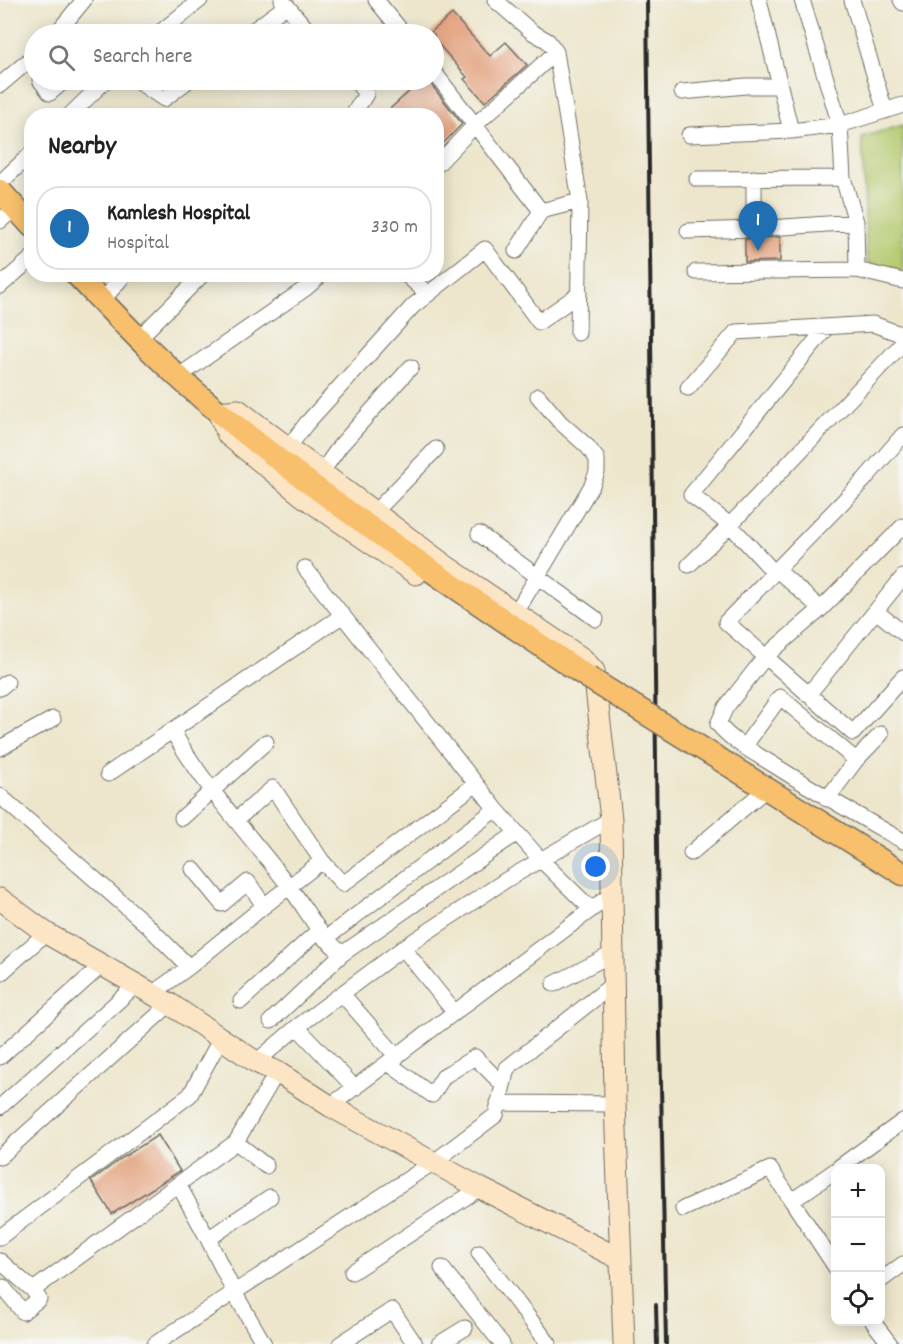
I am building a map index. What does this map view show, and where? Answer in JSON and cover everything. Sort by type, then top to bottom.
[{"type":"main road","points":[[5,207],[24,220]]},
{"type":"main road","points":[[84,282],[218,412],[352,515],[592,682],[903,874]]},
{"type":"street","points":[[64,24],[84,0]]},
{"type":"street","points":[[170,24],[200,0]]},
{"type":"street","points":[[376,0],[396,24]]},
{"type":"street","points":[[495,0],[532,32],[548,41],[556,52],[580,201],[578,333]]},
{"type":"street","points":[[759,0],[791,131]]},
{"type":"street","points":[[802,0],[840,125],[843,178],[856,222],[857,270]]},
{"type":"street","points":[[852,0],[885,111]]},
{"type":"street","points":[[260,24],[284,3],[302,24]]},
{"type":"street","points":[[444,158],[475,125],[556,52]]},
{"type":"street","points":[[0,85],[24,68]]},
{"type":"street","points":[[444,85],[541,211]]},
{"type":"street","points":[[682,92],[746,86],[779,86]]},
{"type":"street","points":[[77,108],[96,90]]},
{"type":"street","points":[[151,90],[164,99],[176,90]]},
{"type":"street","points":[[357,108],[366,94],[363,90]]},
{"type":"street","points":[[689,135],[791,131],[840,125],[903,105]]},
{"type":"street","points":[[0,183],[24,160]]},
{"type":"street","points":[[754,178],[754,229]]},
{"type":"street","points":[[697,179],[843,178]]},
{"type":"street","points":[[516,251],[541,211],[580,201]]},
{"type":"street","points":[[688,231],[856,222]]},
{"type":"street","points":[[444,282],[485,249],[539,322],[579,294]]},
{"type":"street","points":[[0,286],[24,265]]},
{"type":"street","points":[[696,272],[857,270],[903,281]]},
{"type":"street","points":[[102,301],[118,282]]},
{"type":"street","points":[[139,338],[195,282]]},
{"type":"street","points":[[179,376],[313,282]]},
{"type":"street","points":[[415,282],[429,294]]},
{"type":"street","points":[[288,448],[306,424],[405,315],[444,282]]},
{"type":"street","points":[[687,388],[736,332],[873,324],[903,335]]},
{"type":"street","points":[[821,609],[776,569],[771,569],[730,525],[691,495],[827,327]]},
{"type":"street","points":[[689,565],[903,343]]},
{"type":"street","points":[[321,473],[340,446],[411,367]]},
{"type":"street","points":[[515,614],[592,485],[597,472],[597,459],[588,447],[560,422],[538,396]]},
{"type":"street","points":[[218,412],[238,410],[444,564],[583,659],[594,671],[592,682],[611,819],[612,985],[624,1344]]},
{"type":"street","points":[[903,435],[857,488],[726,622],[853,733],[903,677]]},
{"type":"street","points":[[374,513],[436,449]]},
{"type":"street","points":[[903,526],[821,609],[766,656],[726,707],[718,724],[744,747],[828,799],[903,841]]},
{"type":"street","points":[[479,534],[596,619]]},
{"type":"street","points":[[305,568],[496,808],[540,859],[591,909]]},
{"type":"street","points":[[808,694],[903,577]]},
{"type":"street","points":[[876,612],[903,633]]},
{"type":"street","points":[[108,774],[343,615]]},
{"type":"street","points":[[744,747],[780,697],[856,760]]},
{"type":"street","points":[[0,748],[53,719]]},
{"type":"street","points":[[172,730],[189,761],[289,887],[322,935],[342,954]]},
{"type":"street","points":[[828,799],[856,760],[881,734]]},
{"type":"street","points":[[182,818],[266,742]]},
{"type":"street","points":[[236,820],[273,788],[322,861],[343,884],[476,784]]},
{"type":"street","points":[[691,853],[766,789]]},
{"type":"street","points":[[0,796],[147,925],[189,967]]},
{"type":"street","points":[[241,1001],[322,935],[496,808]]},
{"type":"street","points":[[256,1062],[297,1027],[343,995],[403,948],[506,880],[611,819]]},
{"type":"street","points":[[271,1021],[342,954],[517,833]]},
{"type":"street","points":[[0,1107],[189,967],[322,861]]},
{"type":"street","points":[[193,869],[222,904],[248,882],[264,906]]},
{"type":"street","points":[[330,1106],[612,894]]},
{"type":"street","points":[[1,902],[46,933],[153,994],[256,1062],[277,1072],[330,1106],[480,1188],[620,1259]]},
{"type":"street","points":[[0,974],[46,933]]},
{"type":"street","points":[[403,948],[455,1013]]},
{"type":"street","points":[[554,984],[612,954]]},
{"type":"street","points":[[0,1057],[102,965]]},
{"type":"street","points":[[154,1344],[434,1162],[496,1115],[507,1068],[612,985]]},
{"type":"street","points":[[0,1157],[153,994]]},
{"type":"street","points":[[343,995],[392,1060],[432,1095],[444,1076],[474,1057],[503,1085]]},
{"type":"street","points":[[297,1027],[355,1088]]},
{"type":"street","points":[[0,1238],[190,1095],[221,1038]]},
{"type":"street","points":[[33,1290],[236,1142],[277,1072]]},
{"type":"street","points":[[498,1103],[615,1104]]},
{"type":"street","points":[[844,1164],[903,1121]]},
{"type":"street","points":[[236,1142],[266,1166]]},
{"type":"street","points":[[683,1209],[770,1168],[831,1260]]},
{"type":"street","points":[[792,1202],[831,1173]]},
{"type":"street","points":[[178,1184],[234,1293],[264,1344]]},
{"type":"street","points":[[352,1272],[480,1188]]},
{"type":"street","points":[[208,1239],[270,1197]]},
{"type":"street","points":[[479,1253],[549,1344]]},
{"type":"street","points":[[0,1261],[33,1290],[39,1299],[22,1312],[3,1287],[0,1290]]},
{"type":"street","points":[[442,1268],[502,1344]]},
{"type":"street","points":[[885,1278],[902,1268]]},
{"type":"street","points":[[340,1344],[392,1310],[416,1344]]},
{"type":"street","points":[[876,1326],[890,1344]]},
{"type":"street","points":[[439,1344],[465,1328]]},
{"type":"green space","points":[[903,125],[903,272],[867,262],[862,137]]},
{"type":"building","points":[[452,14],[490,56],[506,42],[527,65],[485,102],[464,79],[467,77],[444,51],[444,24],[440,24]]},
{"type":"building","points":[[411,90],[435,90],[462,124],[444,143],[444,108],[391,108]]},
{"type":"building","points":[[780,237],[780,261],[745,262],[745,239]]},
{"type":"building","points":[[158,1135],[180,1171],[112,1214],[91,1181]]},
{"type":"railway","points":[[647,0],[658,929],[666,1344]]},
{"type":"railway","points":[[656,1305],[657,1344]]},
{"type":"place","name":"Kamlesh Hospital","points":[[758,251]]}]
